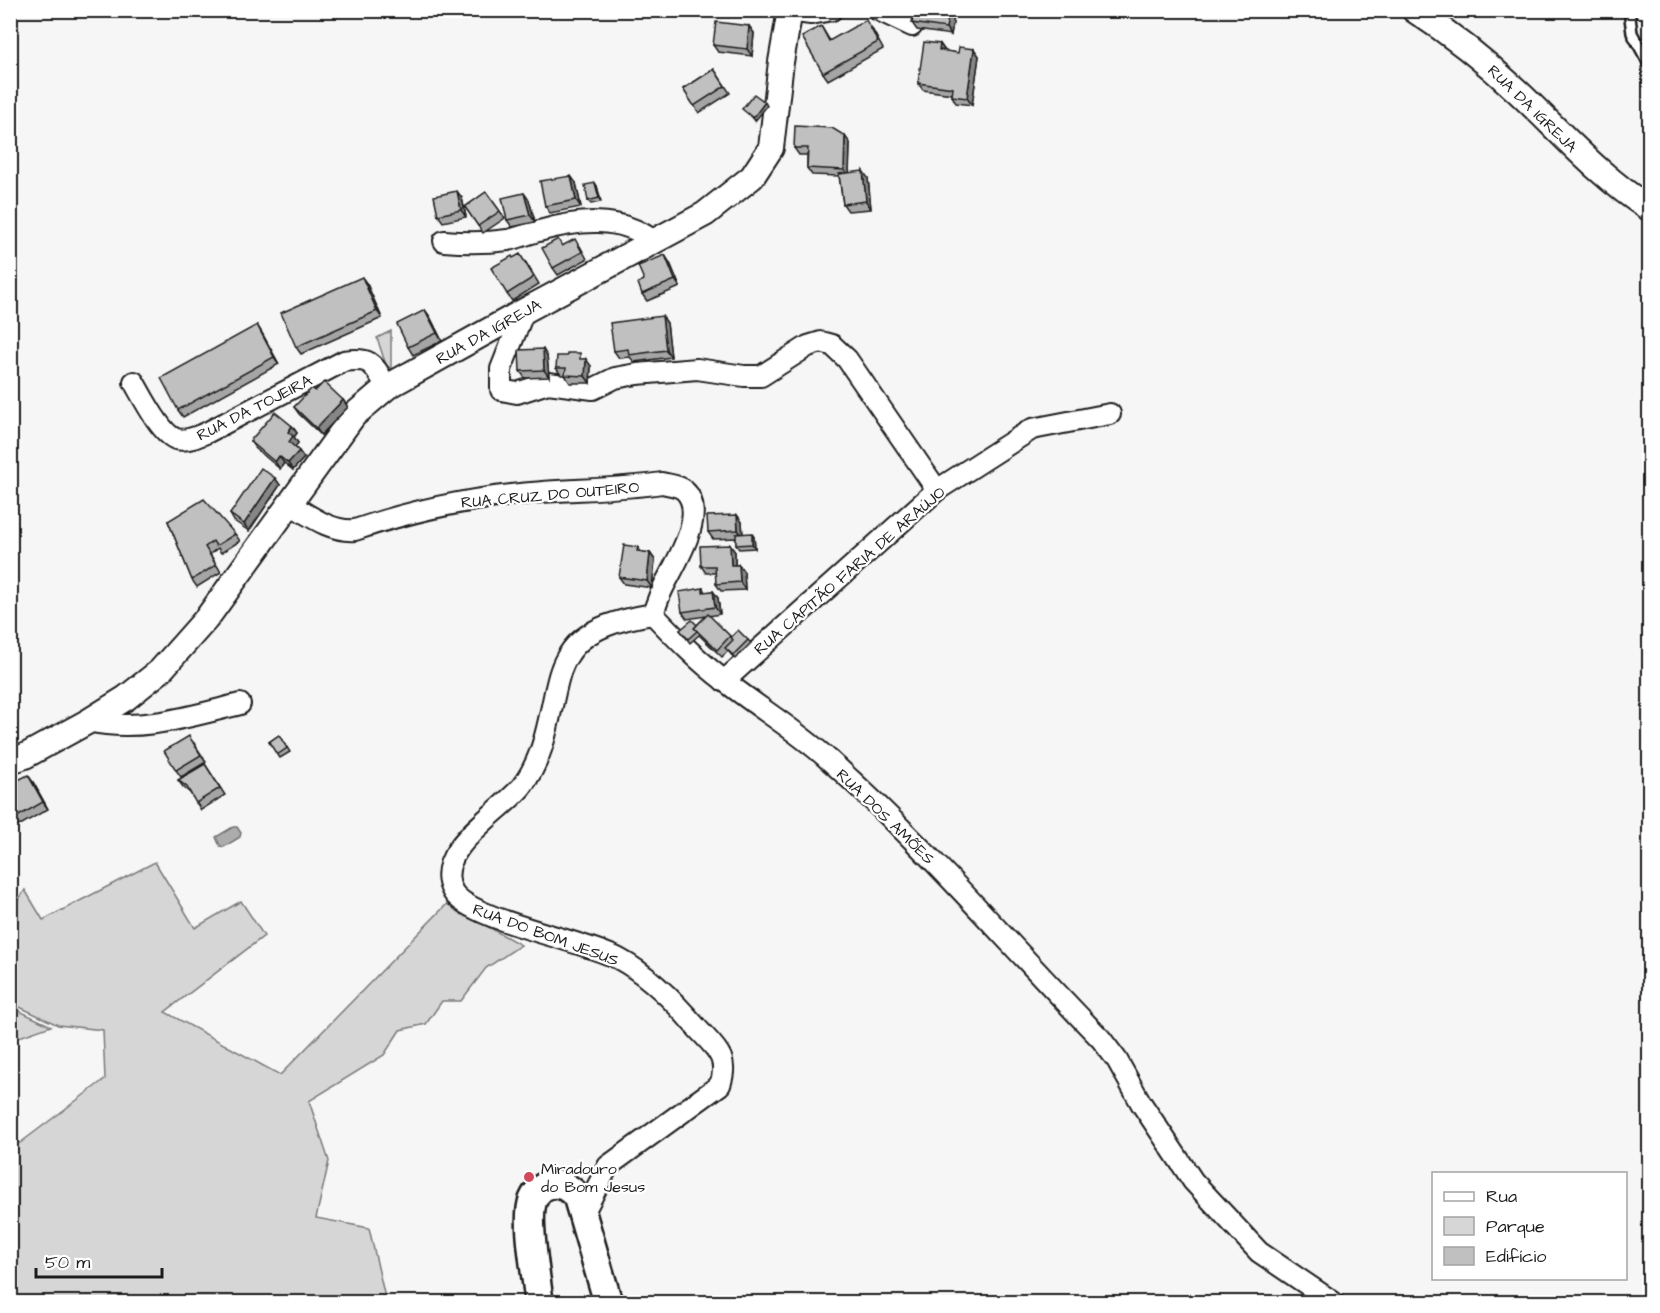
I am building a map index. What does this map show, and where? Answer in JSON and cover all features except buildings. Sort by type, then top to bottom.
[{"type":"main road","points":[[539,1302],[530,1220],[532,1201],[541,1188],[560,1184],[569,1188],[577,1196],[608,1302]]},
{"type":"street","points":[[790,11],[811,14],[832,10]]},
{"type":"street","points":[[878,10],[912,26]]},
{"type":"street","name":"RUA DA IGREJA","points":[[1414,10],[1444,29],[1481,58],[1604,176],[1650,209]]},
{"type":"street","name":"RUA DA IGREJA","points":[[10,761],[26,756],[89,721],[126,698],[160,671],[207,618],[354,415],[387,387],[705,214],[752,177],[771,148],[790,11]]},
{"type":"street","points":[[444,241],[476,244],[510,239],[583,222],[607,221],[626,225],[654,241]]},
{"type":"street","points":[[524,311],[501,369],[501,390],[517,393],[548,383],[594,389],[615,378],[698,369],[744,376],[761,376],[808,346],[821,342],[832,345],[847,359],[937,490]]},
{"type":"street","name":"RUA DA TOJEIRA","points":[[134,382],[158,421],[168,434],[177,439],[191,439],[208,432],[344,361],[362,358],[374,365],[387,387]]},
{"type":"street","name":"RUA CAPITÃO FARIA DE ARAÚJO","points":[[724,681],[937,490],[1032,429],[1110,414]]},
{"type":"street","name":"RUA CRUZ DO OUTEIRO","points":[[290,504],[321,522],[347,531],[400,514],[463,501],[662,483],[678,487],[686,491],[692,507],[691,528],[652,614]]},
{"type":"street","name":"RUA DOS AMÕES","points":[[652,614],[724,681],[801,736],[875,803],[1101,1039],[1117,1060],[1141,1103],[1193,1181],[1259,1252],[1333,1302]]},
{"type":"street","name":"RUA DO BOM JESUS","points":[[583,1214],[608,1166],[720,1085],[724,1072],[723,1059],[682,1010],[654,984],[619,959],[570,940],[483,914],[464,904],[452,891],[448,876],[452,858],[463,842],[522,786],[536,762],[545,737],[560,674],[568,654],[582,640],[598,630],[617,622],[652,614]]},
{"type":"street","points":[[89,721],[106,725],[138,725],[187,717],[240,704]]},
{"type":"lane","points":[[1629,10],[1632,33],[1650,66]]},
{"type":"green space","points":[[391,331],[391,369],[386,365],[377,338]]},
{"type":"green space","points":[[155,862],[195,928],[241,901],[264,936],[165,1012],[280,1075],[447,904],[521,945],[486,968],[461,1001],[442,1001],[426,1024],[400,1030],[384,1055],[309,1101],[329,1161],[316,1218],[369,1228],[386,1302],[11,1302],[11,1141],[20,1143],[105,1079],[103,1030],[58,1025],[11,1003],[11,911],[25,890],[43,920]]},
{"type":"green space","points":[[11,1007],[51,1026],[11,1040]]},
{"type":"shaded area","points":[[237,827],[241,833],[240,837],[224,847],[220,846],[216,837]]},
{"type":"place","name":"Miradouro do Bom Jesus","points":[[529,1177]]}]
